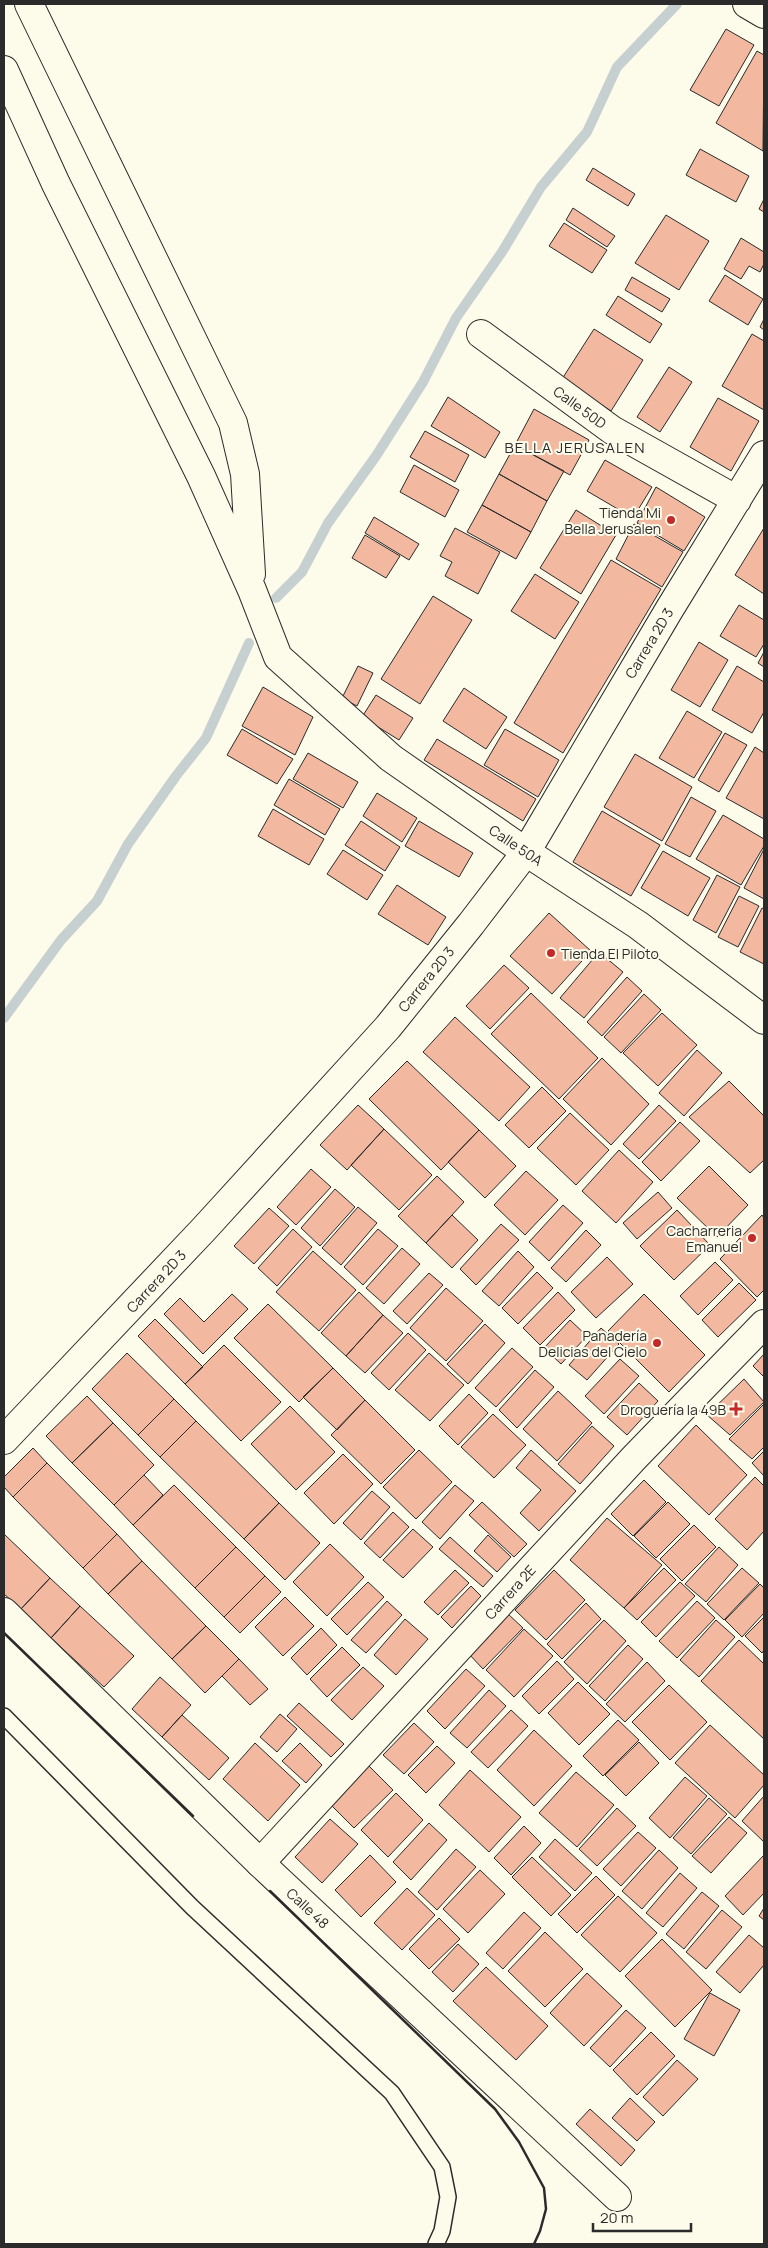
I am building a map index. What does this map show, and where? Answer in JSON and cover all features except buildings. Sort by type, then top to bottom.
[{"type":"street","points":[[29,4],[233,423],[246,474],[252,590]]},
{"type":"street","points":[[747,4],[764,14]]},
{"type":"street","points":[[4,70],[56,184],[201,476],[252,590]]},
{"type":"street","name":"Calle 50D","points":[[481,334],[612,430],[737,500]]},
{"type":"street","name":"Carrera 2D 3","points":[[4,1440],[204,1229],[388,1027],[526,852],[669,610],[764,455]]},
{"type":"street","name":"Calle 50A","points":[[252,590],[278,657],[392,758],[526,852],[638,925],[764,1020]]},
{"type":"street","name":"Carrera 2E","points":[[260,1863],[628,1465],[764,1324]]},
{"type":"street","name":"Calle 48","points":[[4,1612],[260,1863],[617,2197]]},
{"type":"lane","points":[[4,1716],[192,1907],[392,2093],[421,2133],[442,2167],[448,2197],[442,2231],[436,2244]]},
{"type":"waterway","points":[[276,598],[302,572],[328,523],[376,456],[423,382],[456,318],[502,252],[541,187],[587,132],[617,67],[677,4]]},
{"type":"waterway","points":[[4,1018],[61,940],[97,901],[128,844],[176,776],[206,738],[249,643]]},
{"type":"wall","points":[[4,1633],[193,1816]]},
{"type":"wall","points":[[270,1891],[495,2109],[519,2142],[544,2188],[546,2209],[534,2244]]},
{"type":"place","name":"Tienda Mi Bella Jerusalen","points":[[671,520]]},
{"type":"place","name":"Tienda El Piloto","points":[[551,953]]},
{"type":"place","name":"Cacharreria Emanuel","points":[[752,1238]]},
{"type":"place","name":"Panadería Delicias del Cielo","points":[[657,1343]]},
{"type":"place","name":"Droguería la 49B","points":[[736,1409]]},
{"type":"district","name":"BELLA JERUSALEN","points":[[575,447]]}]
